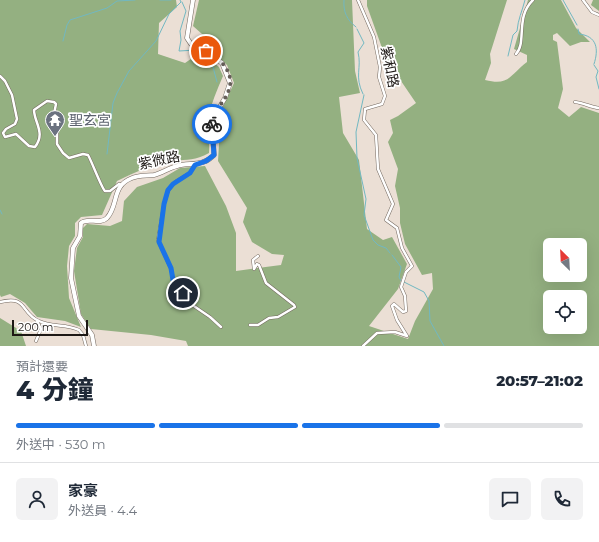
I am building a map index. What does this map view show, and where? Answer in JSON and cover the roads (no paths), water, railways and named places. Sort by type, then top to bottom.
[{"type":"street","name":"紫微路","points":[[122,185],[136,177],[155,174],[178,166],[195,165],[206,161],[214,155],[212,120],[230,86],[226,70],[222,63],[202,49],[191,44],[187,38],[193,0]]},
{"type":"street","name":"紫和路","points":[[358,0],[373,34],[380,67],[380,81],[385,96],[382,104],[366,108],[364,119],[375,133],[378,169],[393,204],[386,220],[398,229],[402,248],[412,266],[406,272],[404,281],[400,287],[405,296],[406,311],[403,312],[394,304],[392,307],[398,322],[407,336],[395,332],[377,333],[363,346]]},
{"type":"street","points":[[516,54],[520,50],[524,15],[533,0]]},
{"type":"street","points":[[583,0],[588,8],[599,15]]},
{"type":"street","points":[[0,76],[10,90],[17,120],[15,124],[5,130],[5,136],[16,134],[29,146],[35,147],[38,142],[39,135],[34,110],[40,105],[52,101],[56,104],[53,119],[57,130],[56,141],[62,153],[69,158],[83,154],[88,155],[98,176],[101,188],[104,191],[110,191],[119,184],[122,185]]},
{"type":"street","points":[[575,102],[587,104],[592,108],[599,108]]},
{"type":"street","points":[[195,165],[190,173],[175,182],[168,190],[158,240],[171,268],[173,280],[188,302],[210,317],[220,327]]},
{"type":"street","points":[[94,346],[92,335],[79,316],[71,275],[73,248],[80,236],[81,223],[85,221],[102,220],[107,218],[118,189],[122,185]]},
{"type":"street","points":[[250,325],[258,325],[269,318],[278,317],[295,308],[295,305],[266,283],[259,265],[257,264],[254,269],[253,260],[258,256]]},
{"type":"street","points":[[0,302],[10,299],[17,301],[36,320],[41,329],[36,341]]},
{"type":"street","points":[[36,320],[79,330],[83,335],[86,346]]},
{"type":"waterway","points":[[63,41],[67,25],[70,20],[107,8],[117,1],[135,0]]},
{"type":"waterway","points":[[160,0],[171,0]]},
{"type":"waterway","points":[[107,154],[113,103],[117,93],[129,71],[156,41],[169,14],[181,2],[180,0]]},
{"type":"waterway","points":[[344,0],[346,15],[350,22],[356,27]]},
{"type":"waterway","points":[[508,56],[513,35],[517,31],[525,0]]},
{"type":"waterway","points":[[563,0],[577,25]]},
{"type":"waterway","points":[[182,2],[186,11],[180,31],[181,40],[179,51],[196,50],[202,61],[213,67],[217,82]]},
{"type":"waterway","points":[[357,29],[364,43],[358,52],[359,82],[363,94]]},
{"type":"waterway","points":[[578,29],[579,34],[590,37],[595,44],[596,58],[594,64]]},
{"type":"waterway","points":[[594,65],[598,71],[596,77],[599,89]]},
{"type":"waterway","points":[[364,95],[356,132],[357,158],[366,199],[364,215],[373,240],[378,245],[386,248],[390,253]]},
{"type":"waterway","points":[[0,210],[2,214]]},
{"type":"waterway","points":[[392,255],[401,267],[399,277],[401,281]]},
{"type":"waterway","points":[[404,282],[424,292],[429,301],[430,321],[444,346]]},
{"type":"place","name":"聖玄宮","points":[[55,137]]}]
